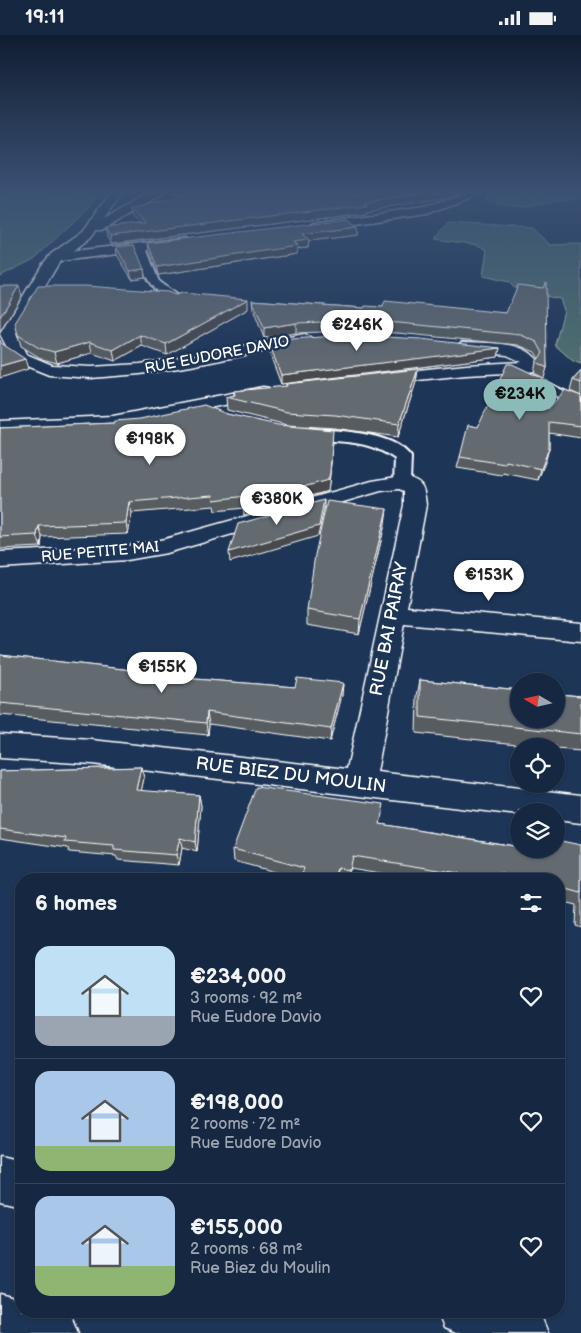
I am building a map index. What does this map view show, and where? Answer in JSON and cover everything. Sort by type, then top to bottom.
[{"type":"main road","name":"RUE EUDORE DAVIO","points":[[61,254],[55,258],[8,334],[11,349],[36,365],[71,373],[132,371],[274,343],[324,338]]},
{"type":"main road","points":[[55,258],[93,254]]},
{"type":"main road","points":[[367,381],[466,370],[513,369],[528,367],[531,362],[527,357],[518,352],[444,345]]},
{"type":"main road","points":[[0,427],[122,420],[201,403],[284,390]]},
{"type":"main road","name":"RUE PETITE MAI","points":[[0,560],[127,553],[167,546],[360,490],[402,482]]},
{"type":"main road","name":"RUE BAI PAIRAY","points":[[360,783],[415,505],[414,488],[402,482]]},
{"type":"main road","points":[[392,614],[581,632]]},
{"type":"main road","name":"RUE BIEZ DU MOULIN","points":[[0,746],[92,751],[581,809]]},
{"type":"main road","points":[[0,1179],[15,1183]]},
{"type":"main road","points":[[0,1318],[54,1333]]},
{"type":"main road","points":[[481,1318],[524,1333]]},
{"type":"lane","points":[[143,254],[150,280],[159,290],[178,301]]},
{"type":"lane","points":[[513,369],[581,404]]},
{"type":"lane","points":[[201,403],[216,415]]},
{"type":"lane","points":[[291,431],[353,437],[394,449],[403,457],[402,482]]},
{"type":"green space","points":[[0,254],[40,254],[34,259],[0,276]]},
{"type":"green space","points":[[486,254],[581,254],[581,364],[573,361],[555,345],[564,310],[560,299],[516,290],[509,282],[483,276]]},
{"type":"building","points":[[120,254],[138,254],[144,269],[130,271]]},
{"type":"building","points":[[152,254],[247,254],[157,267]]},
{"type":"building","points":[[546,282],[547,368],[536,362],[543,353],[537,342],[521,335],[399,323],[350,321],[296,323],[264,328],[252,300],[364,308],[365,306],[383,307],[385,301],[506,313],[518,285],[543,288]]},
{"type":"building","points":[[0,286],[19,286],[0,317]]},
{"type":"building","points":[[38,286],[86,286],[168,292],[175,295],[182,293],[248,299],[166,344],[140,335],[113,350],[90,342],[54,352],[39,348],[18,335],[15,323]]},
{"type":"building","points":[[350,335],[421,339],[500,348],[281,375],[269,343],[292,339]]},
{"type":"building","points":[[0,340],[1,343],[25,359],[0,366]]},
{"type":"building","points":[[507,364],[512,364],[548,381],[548,409],[565,390],[581,396],[581,426],[549,422],[549,448],[541,469],[506,461],[505,464],[460,457],[468,425],[478,427]]},
{"type":"building","points":[[418,369],[399,424],[335,415],[287,412],[226,397],[235,395],[234,391]]},
{"type":"building","points":[[581,371],[581,383],[573,380]]},
{"type":"building","points":[[204,405],[227,414],[278,425],[333,430],[328,480],[244,504],[246,496],[214,500],[213,495],[129,502],[126,523],[39,526],[37,535],[0,537],[0,428],[114,423],[115,421],[140,419]]},
{"type":"building","points":[[324,500],[319,526],[229,552],[238,524]]},
{"type":"building","points":[[327,501],[387,509],[360,619],[307,610],[315,555]]},
{"type":"building","points":[[0,655],[158,673],[157,676],[295,687],[297,678],[343,683],[331,729],[207,712],[206,723],[0,703]]},
{"type":"building","points":[[420,680],[510,689],[510,727],[420,717]]},
{"type":"building","points":[[565,695],[581,696],[581,734],[524,728],[565,728]]},
{"type":"building","points":[[141,767],[136,790],[199,795],[195,842],[180,838],[176,855],[114,850],[114,846],[65,842],[66,838],[0,829],[0,771]]},
{"type":"building","points":[[256,787],[384,804],[380,824],[510,846],[510,858],[565,858],[565,842],[581,845],[581,893],[565,889],[565,873],[458,873],[352,856],[349,870],[338,868],[337,873],[302,873],[304,868],[233,849]]}]
